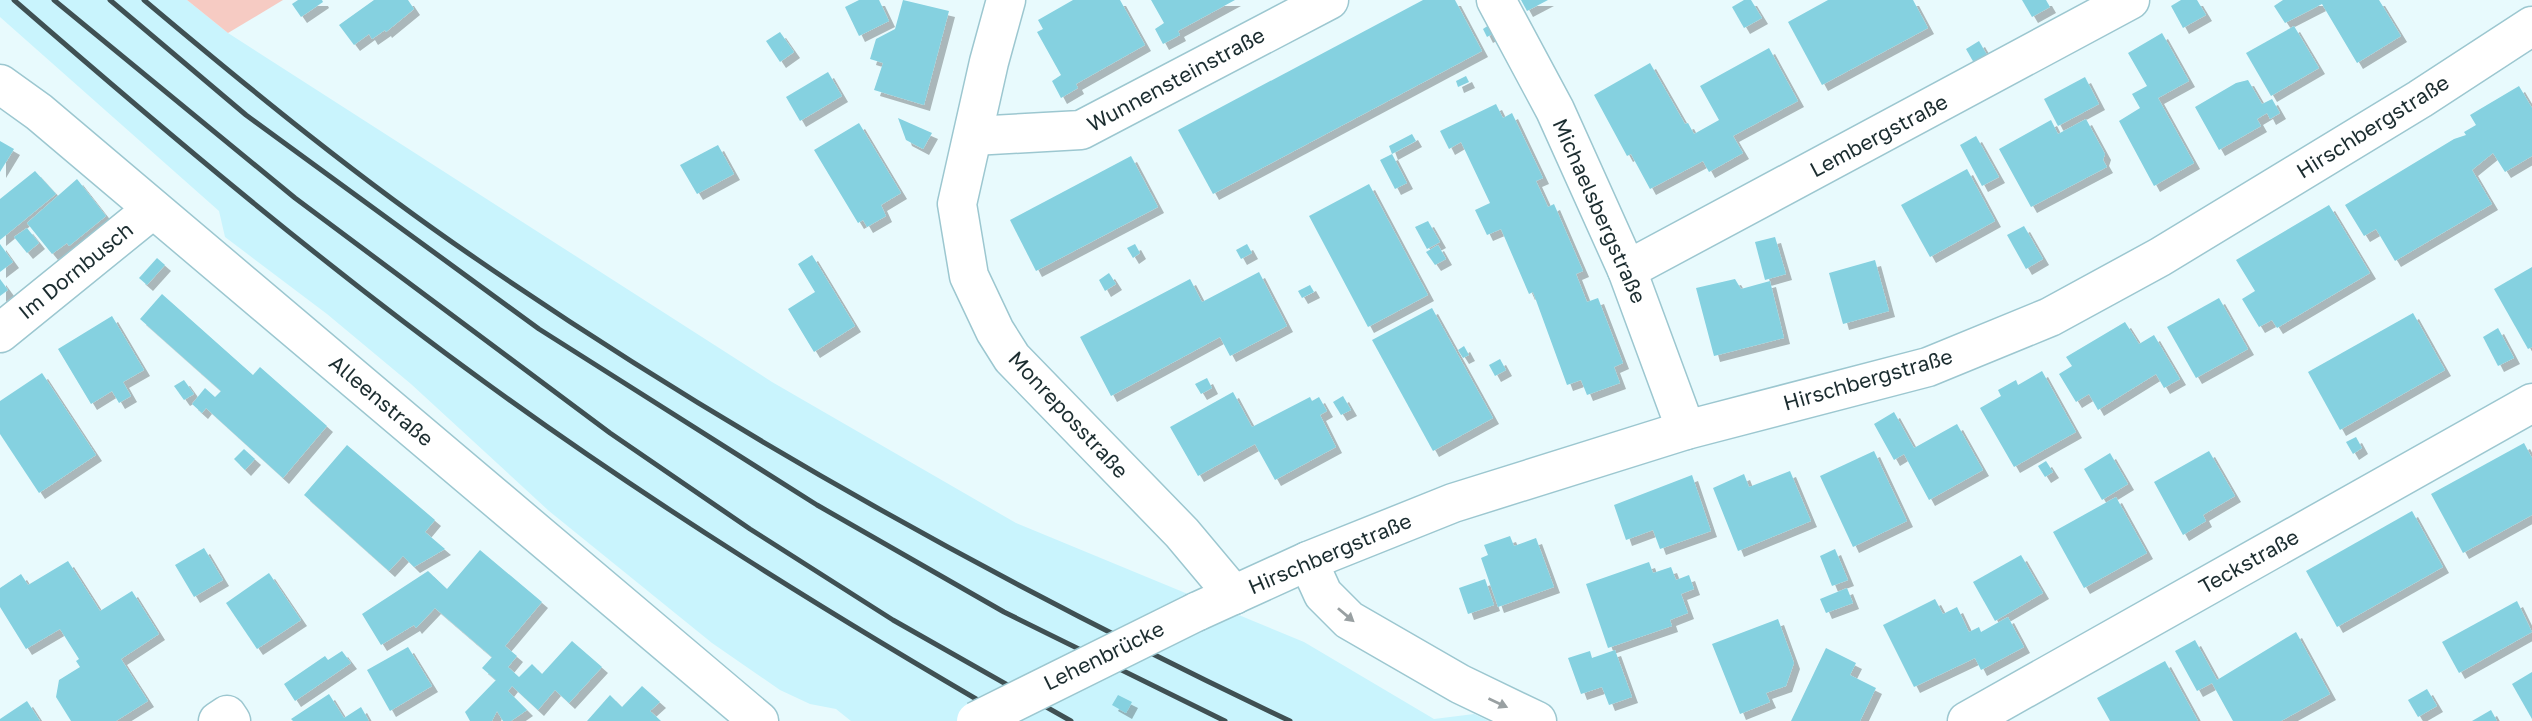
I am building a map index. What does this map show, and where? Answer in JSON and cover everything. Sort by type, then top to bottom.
[{"type":"street","name":"Monreposstraße","points":[[1006,0],[957,204],[969,276],[995,331],[1012,358],[1200,552],[1234,595]]},
{"type":"street","name":"Wunnensteinstraße","points":[[973,136],[1081,130],[1329,0]]},
{"type":"street","name":"Michaelsbergstraße","points":[[1496,0],[1555,110],[1627,270],[1686,430]]},
{"type":"street","name":"Lembergstraße","points":[[1627,270],[2130,0]]},
{"type":"street","name":"Hirschbergstraße","points":[[1234,595],[1308,561],[1453,503],[1686,430],[1928,367],[2050,317],[2242,207],[2420,99],[2532,26]]},
{"type":"street","name":"Alleenstraße","points":[[0,84],[153,209],[759,721]]},
{"type":"street","name":"Im Dornbusch","points":[[0,333],[153,209]]},
{"type":"street","name":"Teckstraße","points":[[1966,721],[2532,403]]},
{"type":"street","points":[[1308,561],[1323,594],[1349,620],[1460,684],[1536,721]]},
{"type":"street","name":"Lehenbrücke","points":[[976,721],[1234,595]]},
{"type":"shaded area","points":[[0,0],[187,0],[228,33],[772,382],[1016,523],[1304,642],[1434,719],[1474,714],[1489,721],[851,721],[836,709],[810,704],[780,690],[712,643],[549,511],[411,384],[327,314],[225,237],[219,211],[0,17]]},
{"type":"shaded area","points":[[187,0],[283,0],[228,33]]},
{"type":"building","points":[[298,0],[323,2],[301,17],[292,4]]},
{"type":"building","points":[[374,0],[408,0],[414,9],[386,32],[385,30],[372,39],[369,34],[354,45],[339,25]]},
{"type":"building","points":[[859,0],[879,0],[889,21],[859,36],[845,7]]},
{"type":"building","points":[[903,0],[949,11],[924,105],[874,90],[883,63],[870,59],[876,39],[895,29]]},
{"type":"building","points":[[1073,0],[1120,0],[1145,45],[1076,84],[1078,88],[1061,98],[1052,81],[1061,75],[1037,32],[1043,29],[1038,20]]},
{"type":"building","points":[[1151,0],[1235,0],[1178,31],[1180,35],[1163,44],[1155,29],[1164,23]]},
{"type":"building","points":[[1423,0],[1455,0],[1482,51],[1213,194],[1178,130]]},
{"type":"building","points":[[1521,0],[1548,0],[1527,11]]},
{"type":"building","points":[[1744,0],[1751,0],[1762,18],[1744,28],[1732,7]]},
{"type":"building","points":[[1828,0],[1913,0],[1928,28],[1822,85],[1788,22]]},
{"type":"building","points":[[2022,0],[2046,0],[2050,7],[2032,17]]},
{"type":"building","points":[[2181,0],[2197,0],[2206,15],[2183,28],[2171,6]]},
{"type":"building","points":[[2283,0],[2379,0],[2401,36],[2357,63],[2322,4],[2285,23],[2274,6]]},
{"type":"building","points":[[1489,25],[1494,33],[1487,37],[1483,29]]},
{"type":"building","points":[[2294,26],[2319,68],[2271,96],[2246,53]]},
{"type":"building","points":[[780,32],[794,52],[780,62],[766,41]]},
{"type":"building","points":[[2162,33],[2189,81],[2158,98],[2194,163],[2154,186],[2119,121],[2140,108],[2132,94],[2147,86],[2128,53]]},
{"type":"building","points":[[1979,41],[1987,55],[1974,63],[1966,49]]},
{"type":"building","points":[[1769,48],[1798,101],[1733,136],[1743,153],[1709,172],[1703,161],[1650,189],[1631,154],[1627,156],[1594,95],[1650,63],[1685,124],[1688,123],[1694,134],[1719,120],[1700,86]]},
{"type":"building","points":[[828,72],[842,96],[800,121],[786,97]]},
{"type":"building","points":[[1466,76],[1469,82],[1458,87],[1456,81]]},
{"type":"building","points":[[2085,77],[2099,104],[2058,126],[2044,99]]},
{"type":"building","points":[[2248,80],[2262,104],[2272,99],[2280,113],[2270,119],[2267,113],[2257,119],[2261,126],[2219,150],[2195,107],[2236,83]]},
{"type":"building","points":[[2519,86],[2532,108],[2532,156],[2505,172],[2493,153],[2472,170],[2492,204],[2395,261],[2376,229],[2364,236],[2345,205],[2454,139],[2466,135],[2464,132],[2476,125],[2470,115]]},
{"type":"building","points":[[1496,104],[1503,118],[1512,113],[1543,178],[1536,181],[1548,207],[1554,204],[1583,271],[1576,274],[1587,302],[1598,298],[1623,363],[1614,367],[1620,383],[1587,395],[1581,380],[1567,385],[1533,292],[1529,294],[1501,229],[1487,235],[1475,210],[1490,203],[1461,142],[1449,149],[1440,131]]},
{"type":"building","points":[[898,118],[932,133],[923,149],[906,140]]},
{"type":"building","points":[[2086,119],[2105,154],[2103,160],[2107,167],[2031,207],[1999,149],[2051,120],[2058,134]]},
{"type":"building","points":[[859,123],[901,193],[881,205],[886,216],[867,227],[863,220],[858,223],[814,150]]},
{"type":"building","points":[[1412,134],[1416,141],[1392,154],[1389,146]]},
{"type":"building","points":[[1976,136],[1999,177],[1982,186],[1960,145]]},
{"type":"building","points":[[0,141],[14,149],[0,172]]},
{"type":"building","points":[[718,145],[734,174],[697,194],[680,165]]},
{"type":"building","points":[[1392,154],[1407,183],[1395,189],[1380,160]]},
{"type":"building","points":[[1131,156],[1158,207],[1036,271],[1010,220]]},
{"type":"building","points":[[1967,169],[1995,221],[1930,257],[1901,205]]},
{"type":"building","points":[[35,171],[56,194],[0,240],[0,199]]},
{"type":"building","points":[[77,179],[106,216],[69,246],[67,243],[52,254],[27,223]]},
{"type":"building","points":[[1369,184],[1428,295],[1368,327],[1309,216]]},
{"type":"building","points":[[2329,205],[2370,273],[2277,328],[2272,320],[2259,327],[2242,299],[2255,291],[2236,260]]},
{"type":"building","points":[[1428,221],[1440,242],[1427,249],[1415,227]]},
{"type":"building","points":[[2024,226],[2043,259],[2026,269],[2007,235]]},
{"type":"building","points":[[27,228],[39,243],[27,253],[14,237]]},
{"type":"building","points":[[1775,237],[1786,274],[1765,280],[1755,242]]},
{"type":"building","points":[[0,244],[13,262],[0,272]]},
{"type":"building","points":[[1135,244],[1140,253],[1133,258],[1127,248]]},
{"type":"building","points":[[1247,244],[1252,253],[1241,259],[1236,250]]},
{"type":"building","points":[[1438,245],[1446,259],[1435,265],[1426,252]]},
{"type":"building","points":[[812,255],[855,326],[814,352],[788,309],[815,292],[798,264]]},
{"type":"building","points":[[157,258],[165,265],[147,285],[139,278]]},
{"type":"building","points":[[1875,260],[1889,311],[1843,324],[1829,273]]},
{"type":"building","points":[[2532,267],[2532,347],[2528,349],[2494,289]]},
{"type":"building","points":[[1259,272],[1287,326],[1230,356],[1220,337],[1111,396],[1080,337],[1190,279],[1202,302]]},
{"type":"building","points":[[1109,273],[1116,284],[1105,291],[1099,280]]},
{"type":"building","points":[[0,279],[8,290],[0,296]]},
{"type":"building","points":[[1735,279],[1741,289],[1770,281],[1784,338],[1714,356],[1696,288]]},
{"type":"building","points":[[1310,285],[1314,292],[1302,298],[1298,291]]},
{"type":"building","points":[[162,294],[253,375],[260,367],[327,426],[283,478],[206,408],[202,413],[192,404],[205,388],[215,397],[221,391],[140,319]]},
{"type":"building","points":[[2219,298],[2248,349],[2196,378],[2167,327]]},
{"type":"building","points":[[1432,308],[1493,418],[1433,451],[1372,340]]},
{"type":"building","points":[[2413,313],[2445,370],[2340,430],[2308,372]]},
{"type":"building","points":[[112,316],[144,370],[123,382],[131,396],[119,403],[112,391],[91,404],[58,349]]},
{"type":"building","points":[[2125,322],[2139,344],[2154,335],[2180,379],[2164,388],[2156,374],[2098,410],[2089,394],[2076,402],[2059,374],[2072,366],[2066,357]]},
{"type":"building","points":[[2498,328],[2514,358],[2498,366],[2483,337]]},
{"type":"building","points":[[1464,346],[1469,355],[1463,358],[1458,350]]},
{"type":"building","points":[[1500,359],[1506,370],[1495,376],[1489,365]]},
{"type":"building","points":[[2042,371],[2076,432],[2014,467],[1980,408],[2001,396],[1998,390],[2016,380],[2018,385]]},
{"type":"building","points":[[42,373],[96,455],[39,493],[0,434],[0,401]]},
{"type":"building","points":[[1207,378],[1212,388],[1201,394],[1195,384]]},
{"type":"building","points":[[184,380],[194,394],[184,400],[174,386]]},
{"type":"building","points":[[1233,392],[1252,427],[1310,397],[1312,401],[1319,397],[1327,411],[1320,415],[1336,447],[1275,480],[1255,444],[1198,476],[1170,427]]},
{"type":"building","points":[[1343,396],[1351,410],[1341,415],[1333,402]]},
{"type":"building","points":[[1894,412],[1914,448],[1957,424],[1983,470],[1929,500],[1904,454],[1894,460],[1874,424]]},
{"type":"building","points":[[2356,437],[2362,448],[2353,454],[2346,442]]},
{"type":"building","points":[[2524,443],[2532,458],[2532,515],[2463,553],[2431,494]]},
{"type":"building","points":[[347,445],[435,520],[425,532],[445,549],[414,567],[403,556],[389,571],[304,495]]},
{"type":"building","points":[[244,449],[255,459],[245,470],[234,459]]},
{"type":"building","points":[[1874,451],[1907,521],[1853,547],[1820,476]]},
{"type":"building","points":[[2209,451],[2235,496],[2203,515],[2206,521],[2183,535],[2154,482]]},
{"type":"building","points":[[2110,453],[2128,484],[2102,500],[2084,469]]},
{"type":"building","points":[[2046,461],[2053,472],[2045,477],[2038,466]]},
{"type":"building","points":[[1790,471],[1811,521],[1738,551],[1713,488],[1744,474],[1749,487]]},
{"type":"building","points":[[1692,475],[1711,531],[1660,549],[1653,530],[1626,540],[1614,505]]},
{"type":"building","points":[[2116,497],[2147,553],[2084,588],[2053,532]]},
{"type":"building","points":[[2412,511],[2443,567],[2337,627],[2306,571]]},
{"type":"building","points":[[1510,536],[1514,546],[1536,538],[1554,587],[1498,607],[1481,558],[1488,555],[1484,545]]},
{"type":"building","points":[[204,548],[223,580],[194,597],[175,565]]},
{"type":"building","points":[[1835,549],[1848,580],[1832,586],[1820,556]]},
{"type":"building","points":[[480,550],[542,602],[505,646],[517,656],[508,667],[519,677],[532,664],[542,674],[572,641],[602,667],[569,703],[555,690],[538,710],[512,686],[508,691],[527,710],[511,721],[503,721],[497,711],[492,721],[470,721],[465,712],[496,680],[482,668],[492,657],[435,608],[416,628],[414,625],[381,645],[362,614],[428,571],[447,589]]},
{"type":"building","points":[[2021,555],[2043,593],[1995,621],[1973,582]]},
{"type":"building","points":[[68,561],[100,611],[132,591],[159,634],[121,659],[148,701],[116,721],[71,721],[56,697],[59,680],[80,667],[76,661],[79,659],[60,629],[26,649],[0,607],[0,588],[21,574],[28,585]]},
{"type":"building","points":[[1649,562],[1653,573],[1671,567],[1676,580],[1689,575],[1694,589],[1681,594],[1688,613],[1670,620],[1672,626],[1608,648],[1586,584]]},
{"type":"building","points":[[269,573],[301,620],[257,649],[226,603]]},
{"type":"building","points":[[1485,579],[1494,605],[1468,614],[1459,588]]},
{"type":"building","points":[[1847,588],[1853,603],[1826,613],[1820,599]]},
{"type":"building","points":[[1935,599],[1943,614],[1957,607],[1969,632],[1979,627],[1981,632],[2008,617],[2024,647],[1981,670],[1975,658],[1914,687],[1883,625]]},
{"type":"building","points":[[2517,601],[2532,632],[2459,673],[2442,642]]},
{"type":"building","points":[[1778,619],[1794,663],[1786,686],[1766,693],[1770,702],[1740,714],[1712,644]]},
{"type":"building","points":[[2296,632],[2330,694],[2281,721],[2233,721],[2212,683],[2197,691],[2175,651],[2195,640],[2217,680]]},
{"type":"building","points":[[408,647],[432,686],[390,711],[367,670]]},
{"type":"building","points":[[1826,648],[1856,663],[1850,675],[1876,688],[1860,721],[1791,721]]},
{"type":"building","points":[[1615,650],[1632,697],[1609,705],[1602,687],[1581,694],[1568,658],[1590,651],[1592,658]]},
{"type":"building","points":[[342,651],[351,663],[295,701],[284,684],[325,656],[328,660]]},
{"type":"building","points":[[2165,661],[2198,721],[2110,721],[2097,698]]},
{"type":"building","points":[[2532,672],[2532,719],[2512,684]]},
{"type":"building","points":[[642,686],[660,702],[650,711],[661,721],[587,721],[610,695],[622,707]]},
{"type":"building","points":[[2427,689],[2437,706],[2418,717],[2408,700]]},
{"type":"building","points":[[329,694],[344,718],[361,707],[369,721],[291,719]]},
{"type":"building","points":[[1118,695],[1132,702],[1126,713],[1112,705]]},
{"type":"building","points":[[27,701],[40,721],[0,721],[0,719]]},
{"type":"building","points":[[2491,710],[2497,721],[2472,721]]},
{"type":"railway","points":[[14,0],[246,197],[365,292],[486,383],[614,473],[746,559],[1014,721]]},
{"type":"railway","points":[[54,0],[295,198],[610,433],[750,529],[893,620],[1071,721]]},
{"type":"railway","points":[[110,0],[246,115],[539,329],[817,505],[1004,612],[1225,721]]},
{"type":"railway","points":[[144,0],[392,199],[478,260],[674,388],[875,507],[977,563],[1290,721]]}]
